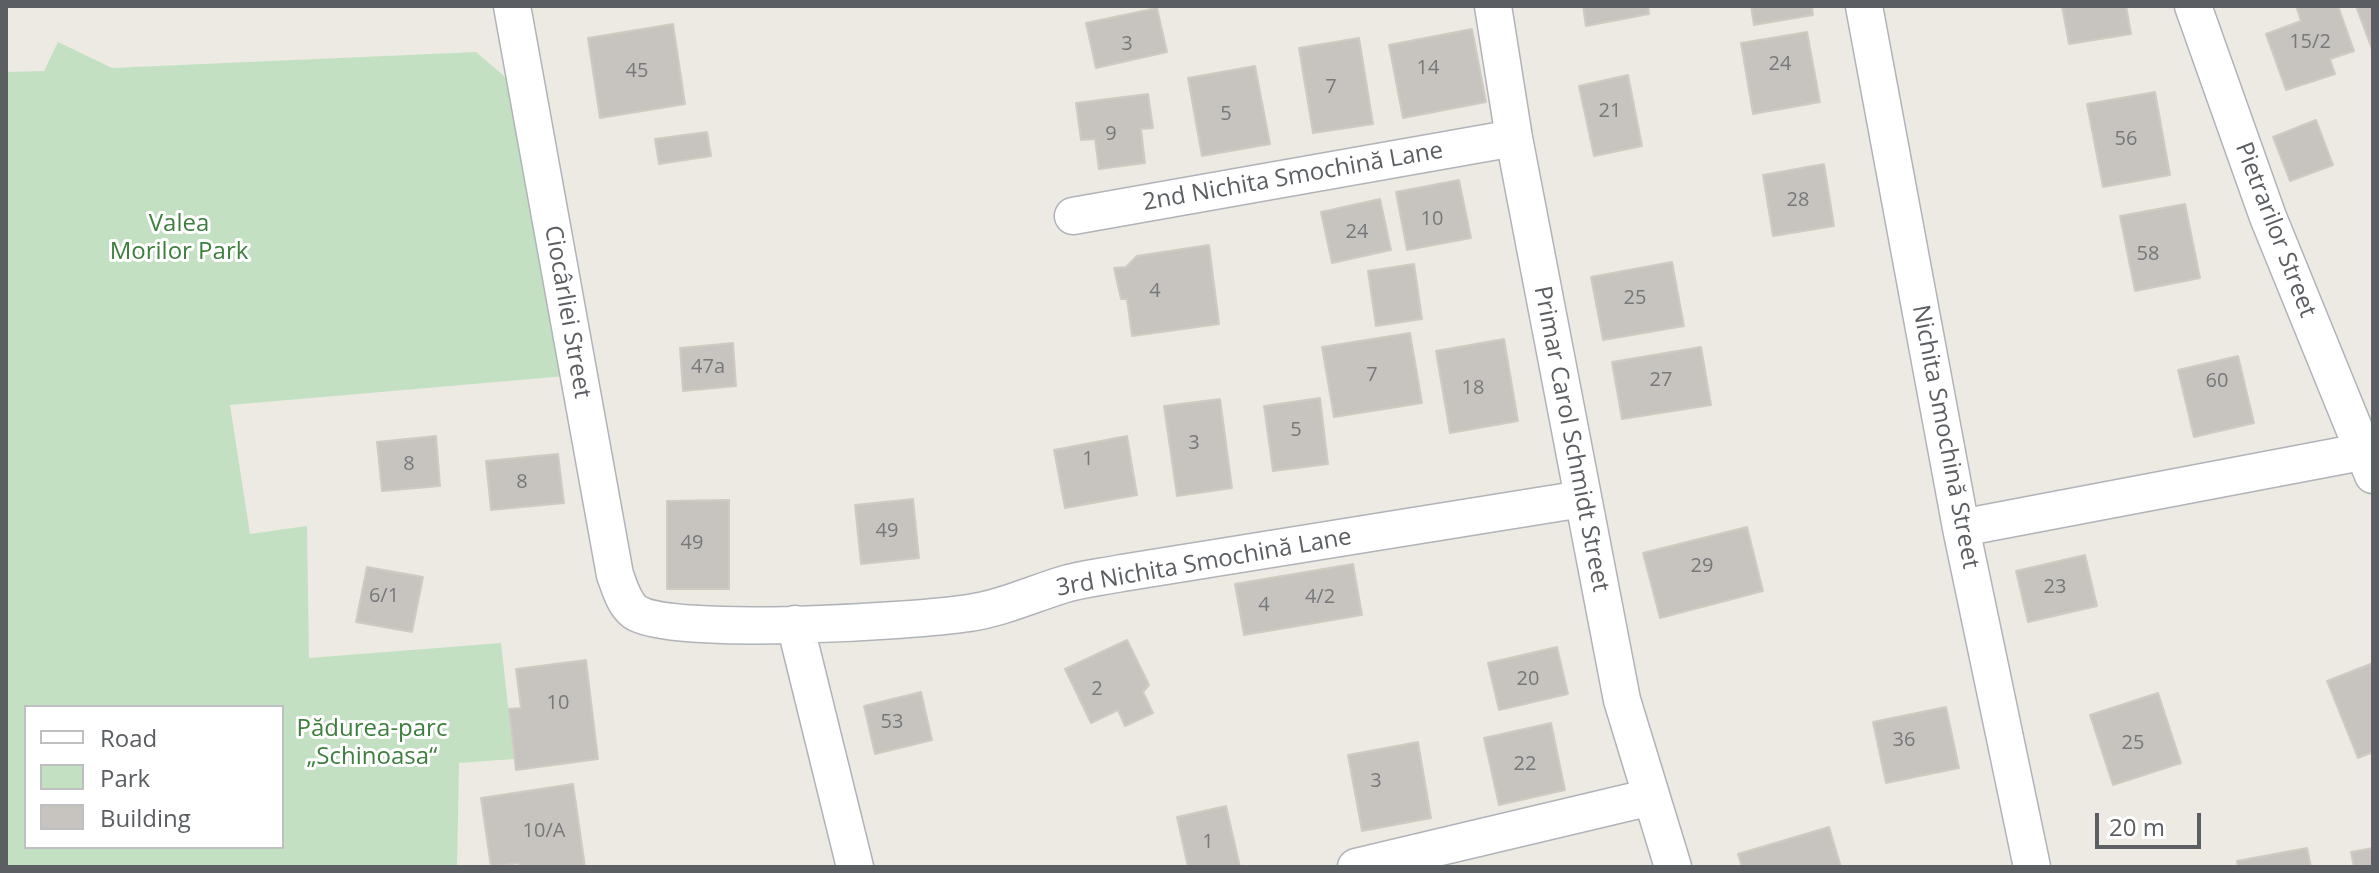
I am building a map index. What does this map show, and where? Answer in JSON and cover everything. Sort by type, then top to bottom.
[{"type":"street","name":"Ciocârliei Street","points":[[512,6],[615,575],[625,600],[636,612]]},
{"type":"street","name":"Primar Carol Schmidt Street","points":[[1493,6],[1514,138],[1622,700],[1673,867]]},
{"type":"street","name":"Nichita Smochină Street","points":[[1864,6],[1961,528],[2032,867]]},
{"type":"street","name":"Pietrarilor Street","points":[[1961,528],[2367,464],[2268,217],[2193,6]]},
{"type":"street","name":"2nd Nichita Smochină Lane","points":[[1073,216],[1514,138]]},
{"type":"street","name":"3rd Nichita Smochină Lane","points":[[636,612],[660,622],[689,625],[795,624],[967,614],[1010,605],[1063,584],[1582,499]]},
{"type":"street","points":[[795,624],[855,867]]},
{"type":"street","points":[[1356,867],[1651,797]]},
{"type":"green space","name":"Valea Morilor Park","points":[[58,42],[112,68],[476,52],[511,82],[566,376],[230,405],[250,534],[307,526],[309,658],[501,643],[514,759],[459,763],[457,867],[6,867],[6,72],[44,71]]},
{"type":"building","points":[[1583,6],[1648,6],[1649,14],[1586,26]]},
{"type":"building","points":[[1751,6],[1812,6],[1813,15],[1754,25]]},
{"type":"building","points":[[2062,6],[2126,6],[2131,34],[2069,44]]},
{"type":"building","points":[[2296,6],[2338,6],[2354,51],[2330,59],[2335,74],[2286,90],[2266,34],[2301,21]]},
{"type":"building","points":[[2356,6],[2373,6],[2373,52]]},
{"type":"building","points":[[1157,8],[1167,52],[1096,68],[1086,23]]},
{"type":"building","points":[[673,24],[685,104],[600,118],[588,38]]},
{"type":"building","points":[[1472,29],[1486,102],[1403,118],[1389,45]]},
{"type":"building","points":[[1807,32],[1820,102],[1753,114],[1741,43]]},
{"type":"building","points":[[1359,38],[1373,124],[1313,133],[1299,48]]},
{"type":"building","points":[[1255,66],[1270,144],[1202,156],[1188,78]]},
{"type":"building","points":[[1628,75],[1642,146],[1594,156],[1579,86]]},
{"type":"building","points":[[2155,92],[2170,175],[2103,187],[2087,104]]},
{"type":"building","points":[[1148,94],[1153,128],[1141,129],[1145,163],[1099,169],[1095,139],[1081,140],[1076,103]]},
{"type":"building","points":[[2316,120],[2333,165],[2290,181],[2273,137]]},
{"type":"building","points":[[707,132],[711,156],[659,164],[655,139]]},
{"type":"building","points":[[1824,164],[1834,226],[1773,236],[1763,175]]},
{"type":"building","points":[[1459,180],[1471,238],[1407,250],[1396,192]]},
{"type":"building","points":[[1380,199],[1391,250],[1332,263],[1321,212]]},
{"type":"building","points":[[2185,204],[2200,278],[2135,291],[2120,216]]},
{"type":"building","points":[[1209,245],[1219,324],[1132,336],[1127,299],[1121,299],[1114,268],[1126,267],[1137,256]]},
{"type":"building","points":[[1672,262],[1684,326],[1603,340],[1591,277]]},
{"type":"building","points":[[1414,264],[1422,319],[1376,326],[1368,271]]},
{"type":"building","points":[[1410,333],[1422,403],[1334,417],[1322,347]]},
{"type":"building","points":[[1504,339],[1518,421],[1450,433],[1436,351]]},
{"type":"building","points":[[733,343],[736,386],[683,391],[680,348]]},
{"type":"building","points":[[1701,347],[1711,405],[1622,419],[1612,362]]},
{"type":"building","points":[[2238,356],[2254,423],[2194,437],[2178,370]]},
{"type":"building","points":[[1320,398],[1328,464],[1273,471],[1264,406]]},
{"type":"building","points":[[1220,399],[1232,488],[1177,496],[1164,406]]},
{"type":"building","points":[[436,436],[440,486],[382,491],[377,442]]},
{"type":"building","points":[[1127,436],[1137,495],[1065,508],[1054,450]]},
{"type":"building","points":[[558,454],[564,503],[491,510],[486,461]]},
{"type":"building","points":[[913,499],[919,558],[861,564],[855,505]]},
{"type":"building","points":[[729,500],[729,589],[667,589],[667,501]]},
{"type":"building","points":[[1747,527],[1763,591],[1660,618],[1643,553]]},
{"type":"building","points":[[2085,555],[2097,606],[2028,622],[2016,571]]},
{"type":"building","points":[[1353,564],[1362,615],[1244,635],[1235,584]]},
{"type":"building","points":[[367,567],[423,577],[412,632],[356,622]]},
{"type":"building","points":[[1127,640],[1149,685],[1143,692],[1153,713],[1125,726],[1118,710],[1091,723],[1065,669]]},
{"type":"building","points":[[1557,647],[1568,694],[1499,710],[1488,663]]},
{"type":"building","points":[[586,660],[598,759],[516,770],[509,709],[521,708],[516,669]]},
{"type":"building","points":[[2373,663],[2373,752],[2358,758],[2327,681]]},
{"type":"building","points":[[921,692],[932,740],[875,754],[864,706]]},
{"type":"building","points":[[2158,693],[2181,763],[2113,785],[2090,715]]},
{"type":"building","points":[[1946,707],[1959,768],[1886,783],[1873,722]]},
{"type":"building","points":[[1551,723],[1565,790],[1499,805],[1484,738]]},
{"type":"building","points":[[1418,742],[1431,818],[1362,831],[1348,755]]},
{"type":"building","points":[[573,784],[585,867],[519,867],[519,863],[491,867],[481,798]]},
{"type":"building","points":[[1226,806],[1240,867],[1188,867],[1177,817]]},
{"type":"building","points":[[1829,827],[1841,867],[1742,867],[1738,854]]},
{"type":"building","points":[[2307,848],[2311,867],[2238,867],[2237,861]]},
{"type":"building","points":[[2373,848],[2373,867],[2354,867],[2351,852]]},
{"type":"park label","name":"Pădurea-parc „Schinoasa“","points":[[372,743]]}]
